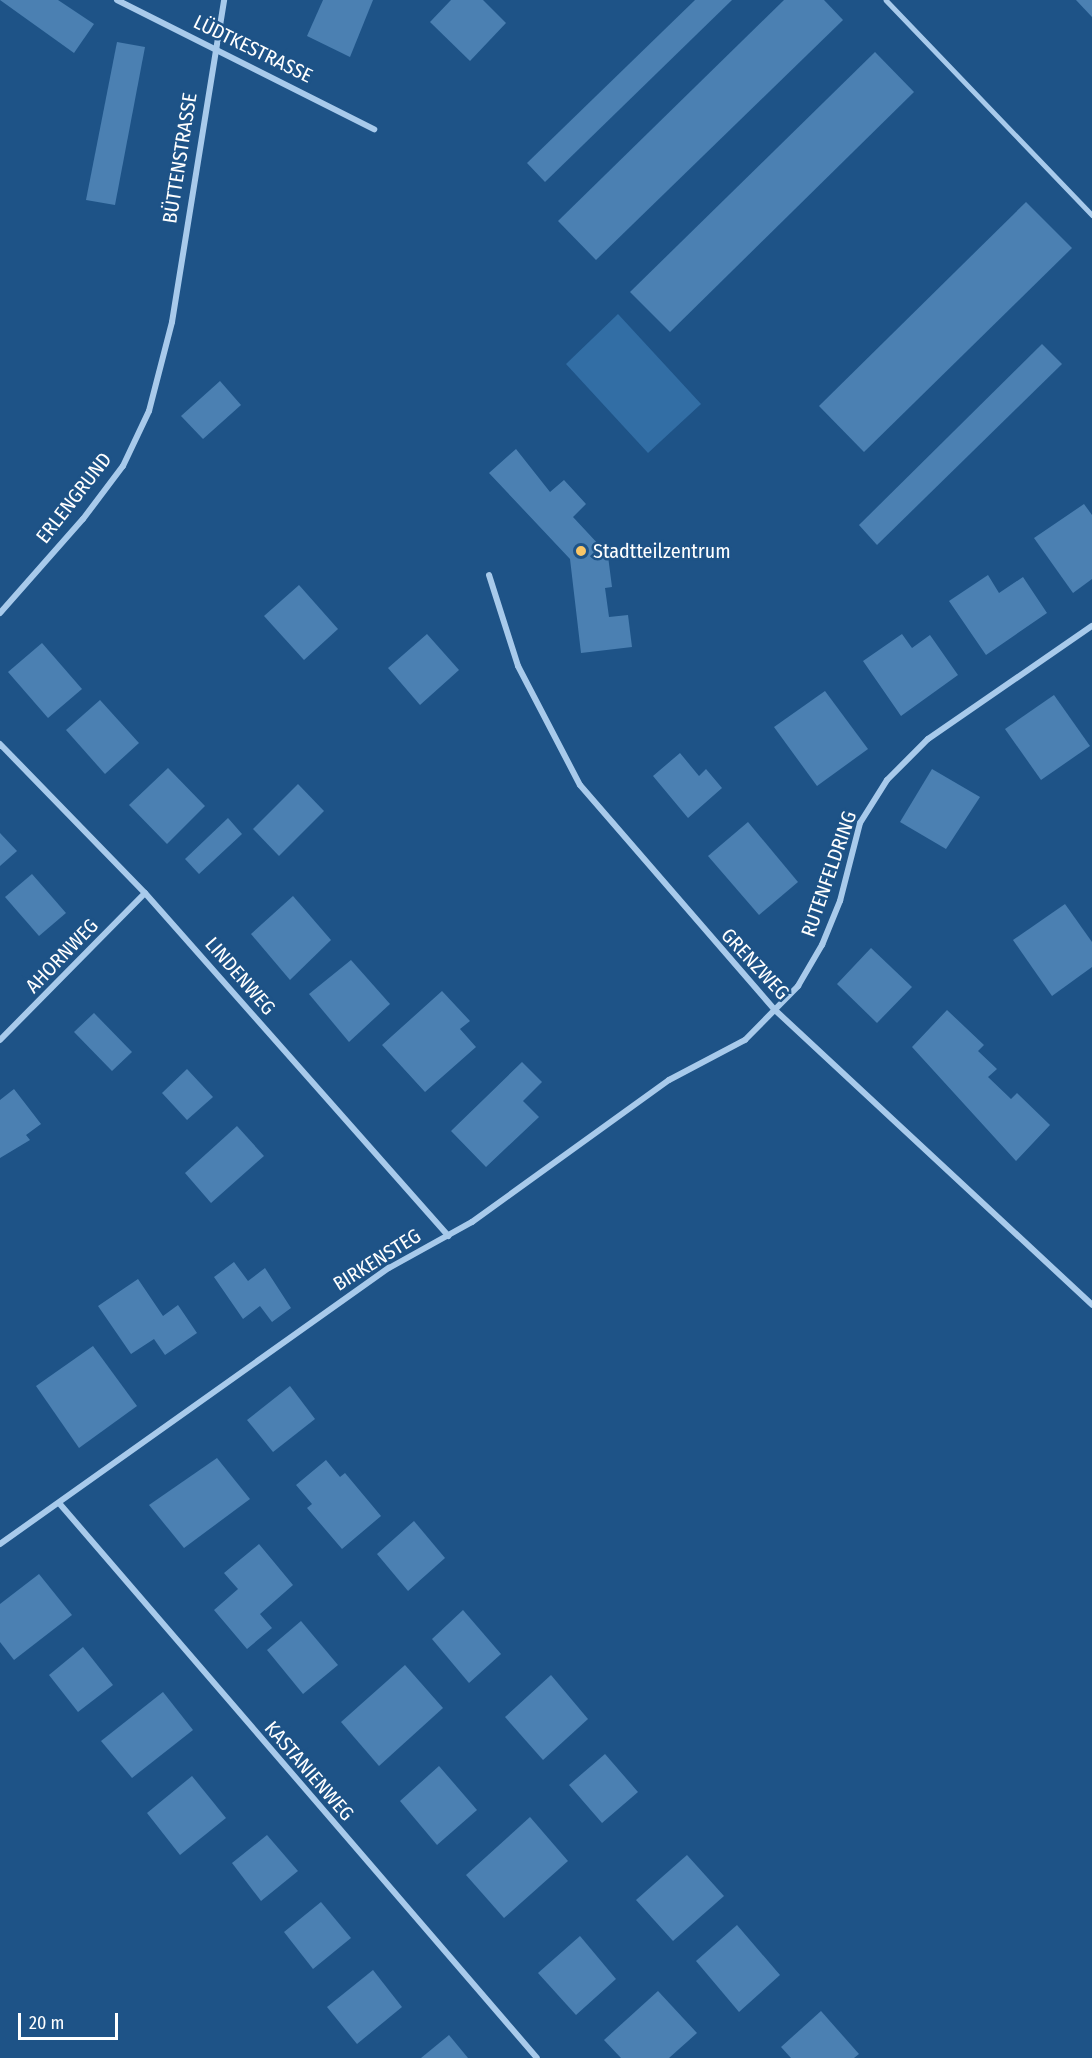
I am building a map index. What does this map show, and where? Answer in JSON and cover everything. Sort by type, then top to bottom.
[{"type":"street","name":"LÜDTKESTRASSE","points":[[117,0],[374,129]]},
{"type":"street","name":"BÜTTENSTRASSE","points":[[172,322],[215,49],[225,0]]},
{"type":"street","name":"ERLENGRUND","points":[[0,613],[83,519],[123,466],[149,411],[172,322]]},
{"type":"street","name":"GRENZWEG","points":[[489,575],[518,666],[580,785],[775,1010],[1092,1305]]},
{"type":"street","name":"RUTENFELDRING","points":[[775,1010],[798,986],[822,945],[840,901],[860,823],[887,780],[928,739],[1092,626]]},
{"type":"street","name":"LINDENWEG","points":[[0,744],[145,893],[448,1236]]},
{"type":"street","name":"AHORNWEG","points":[[0,1040],[145,893]]},
{"type":"street","name":"BIRKENSTEG","points":[[0,1544],[389,1268],[448,1236],[669,1080],[745,1040],[775,1010]]},
{"type":"street","name":"KASTANIENWEG","points":[[59,1503],[537,2058]]},
{"type":"lane","points":[[886,0],[1092,214]]},
{"type":"shaded area","points":[[618,314],[701,404],[648,453],[566,364]]},
{"type":"building","points":[[0,0],[58,0],[94,24],[74,53]]},
{"type":"building","points":[[323,0],[373,0],[350,57],[307,36]]},
{"type":"building","points":[[451,0],[483,0],[506,23],[470,61],[430,22]]},
{"type":"building","points":[[695,0],[732,0],[545,182],[527,163]]},
{"type":"building","points":[[784,0],[824,0],[843,20],[596,260],[558,221]]},
{"type":"building","points":[[1076,0],[1092,0],[1092,17]]},
{"type":"building","points":[[117,42],[145,47],[115,205],[86,200]]},
{"type":"building","points":[[875,52],[914,92],[670,332],[630,292]]},
{"type":"building","points":[[1026,202],[1072,248],[864,452],[819,406]]},
{"type":"building","points":[[1042,344],[1062,364],[877,545],[859,525]]},
{"type":"building","points":[[220,381],[241,405],[203,439],[181,416]]},
{"type":"building","name":"Stadtteilzentrum","points":[[516,449],[550,492],[564,480],[586,504],[573,517],[600,546],[601,556],[608,556],[612,587],[605,588],[609,617],[628,615],[632,647],[581,653],[570,559],[489,473]]},
{"type":"building","points":[[1084,504],[1092,515],[1092,579],[1073,593],[1034,538]]},
{"type":"building","points":[[988,575],[999,593],[1023,577],[1047,613],[986,655],[949,601]]},
{"type":"building","points":[[299,585],[338,629],[304,660],[264,616]]},
{"type":"building","points":[[427,634],[459,670],[420,705],[388,668]]},
{"type":"building","points":[[902,634],[912,648],[930,635],[958,675],[901,716],[863,661]]},
{"type":"building","points":[[42,643],[82,689],[48,718],[8,672]]},
{"type":"building","points":[[825,691],[868,749],[817,786],[774,727]]},
{"type":"building","points":[[1054,695],[1090,746],[1041,780],[1005,729]]},
{"type":"building","points":[[100,700],[139,743],[105,774],[66,730]]},
{"type":"building","points":[[680,753],[699,776],[706,769],[722,788],[688,818],[653,776]]},
{"type":"building","points":[[168,768],[205,806],[167,844],[129,805]]},
{"type":"building","points":[[932,769],[980,797],[946,849],[900,822]]},
{"type":"building","points":[[298,784],[324,811],[279,856],[253,829]]},
{"type":"building","points":[[228,818],[242,834],[199,874],[185,859]]},
{"type":"building","points":[[748,822],[798,882],[759,915],[708,856]]},
{"type":"building","points":[[0,833],[17,851],[0,866]]},
{"type":"building","points":[[32,874],[66,913],[39,936],[5,897]]},
{"type":"building","points":[[293,896],[331,940],[290,980],[251,934]]},
{"type":"building","points":[[1065,904],[1092,942],[1092,967],[1052,996],[1013,940]]},
{"type":"building","points":[[871,948],[912,987],[877,1023],[837,984]]},
{"type":"building","points":[[351,960],[390,1004],[349,1042],[309,994]]},
{"type":"building","points":[[442,991],[470,1021],[460,1029],[476,1047],[425,1092],[382,1045]]},
{"type":"building","points":[[947,1010],[984,1045],[978,1051],[997,1069],[988,1077],[1011,1099],[1017,1093],[1050,1125],[1016,1161],[912,1047]]},
{"type":"building","points":[[94,1013],[132,1052],[112,1071],[74,1032]]},
{"type":"building","points":[[522,1062],[542,1082],[523,1101],[539,1117],[486,1167],[451,1131]]},
{"type":"building","points":[[187,1069],[213,1097],[187,1120],[162,1093]]},
{"type":"building","points":[[14,1089],[41,1124],[26,1135],[30,1140],[0,1158],[0,1100]]},
{"type":"building","points":[[237,1126],[264,1156],[211,1203],[185,1173]]},
{"type":"building","points":[[234,1262],[248,1281],[265,1268],[291,1308],[272,1322],[260,1306],[243,1319],[214,1277]]},
{"type":"building","points":[[138,1279],[163,1316],[178,1305],[197,1333],[165,1355],[154,1339],[131,1354],[98,1306]]},
{"type":"building","points":[[93,1346],[137,1406],[79,1448],[36,1386]]},
{"type":"building","points":[[290,1386],[315,1419],[273,1452],[247,1420]]},
{"type":"building","points":[[217,1458],[250,1499],[184,1548],[149,1505]]},
{"type":"building","points":[[326,1460],[340,1477],[345,1473],[381,1516],[342,1549],[307,1508],[312,1504],[296,1485]]},
{"type":"building","points":[[414,1521],[445,1558],[408,1591],[377,1554]]},
{"type":"building","points":[[259,1544],[293,1585],[260,1614],[272,1628],[247,1649],[214,1610],[238,1589],[224,1573]]},
{"type":"building","points":[[39,1574],[72,1615],[14,1660],[0,1642],[0,1604]]},
{"type":"building","points":[[463,1610],[501,1654],[469,1683],[432,1639]]},
{"type":"building","points":[[301,1621],[338,1665],[303,1694],[267,1650]]},
{"type":"building","points":[[83,1647],[113,1685],[78,1712],[49,1675]]},
{"type":"building","points":[[405,1665],[443,1708],[379,1766],[341,1722]]},
{"type":"building","points":[[551,1675],[588,1719],[543,1760],[505,1717]]},
{"type":"building","points":[[163,1692],[193,1730],[132,1778],[101,1741]]},
{"type":"building","points":[[605,1754],[638,1792],[602,1823],[569,1785]]},
{"type":"building","points":[[439,1766],[477,1810],[437,1845],[400,1801]]},
{"type":"building","points":[[192,1776],[226,1818],[180,1855],[147,1813]]},
{"type":"building","points":[[530,1817],[568,1861],[504,1918],[466,1875]]},
{"type":"building","points":[[267,1835],[298,1871],[261,1901],[232,1863]]},
{"type":"building","points":[[687,1855],[724,1896],[673,1941],[636,1900]]},
{"type":"building","points":[[321,1902],[351,1938],[313,1969],[284,1932]]},
{"type":"building","points":[[737,1925],[780,1975],[739,2012],[696,1961]]},
{"type":"building","points":[[580,1936],[616,1979],[576,2015],[538,1973]]},
{"type":"building","points":[[373,1970],[402,2007],[357,2044],[327,2007]]},
{"type":"building","points":[[658,1991],[697,2033],[669,2058],[621,2058],[604,2040]]},
{"type":"building","points":[[821,2011],[859,2054],[854,2058],[791,2058],[781,2047]]},
{"type":"building","points":[[449,2035],[468,2058],[421,2058]]},
{"type":"place","name":"Stadtteilzentrum","points":[[581,551]]}]
